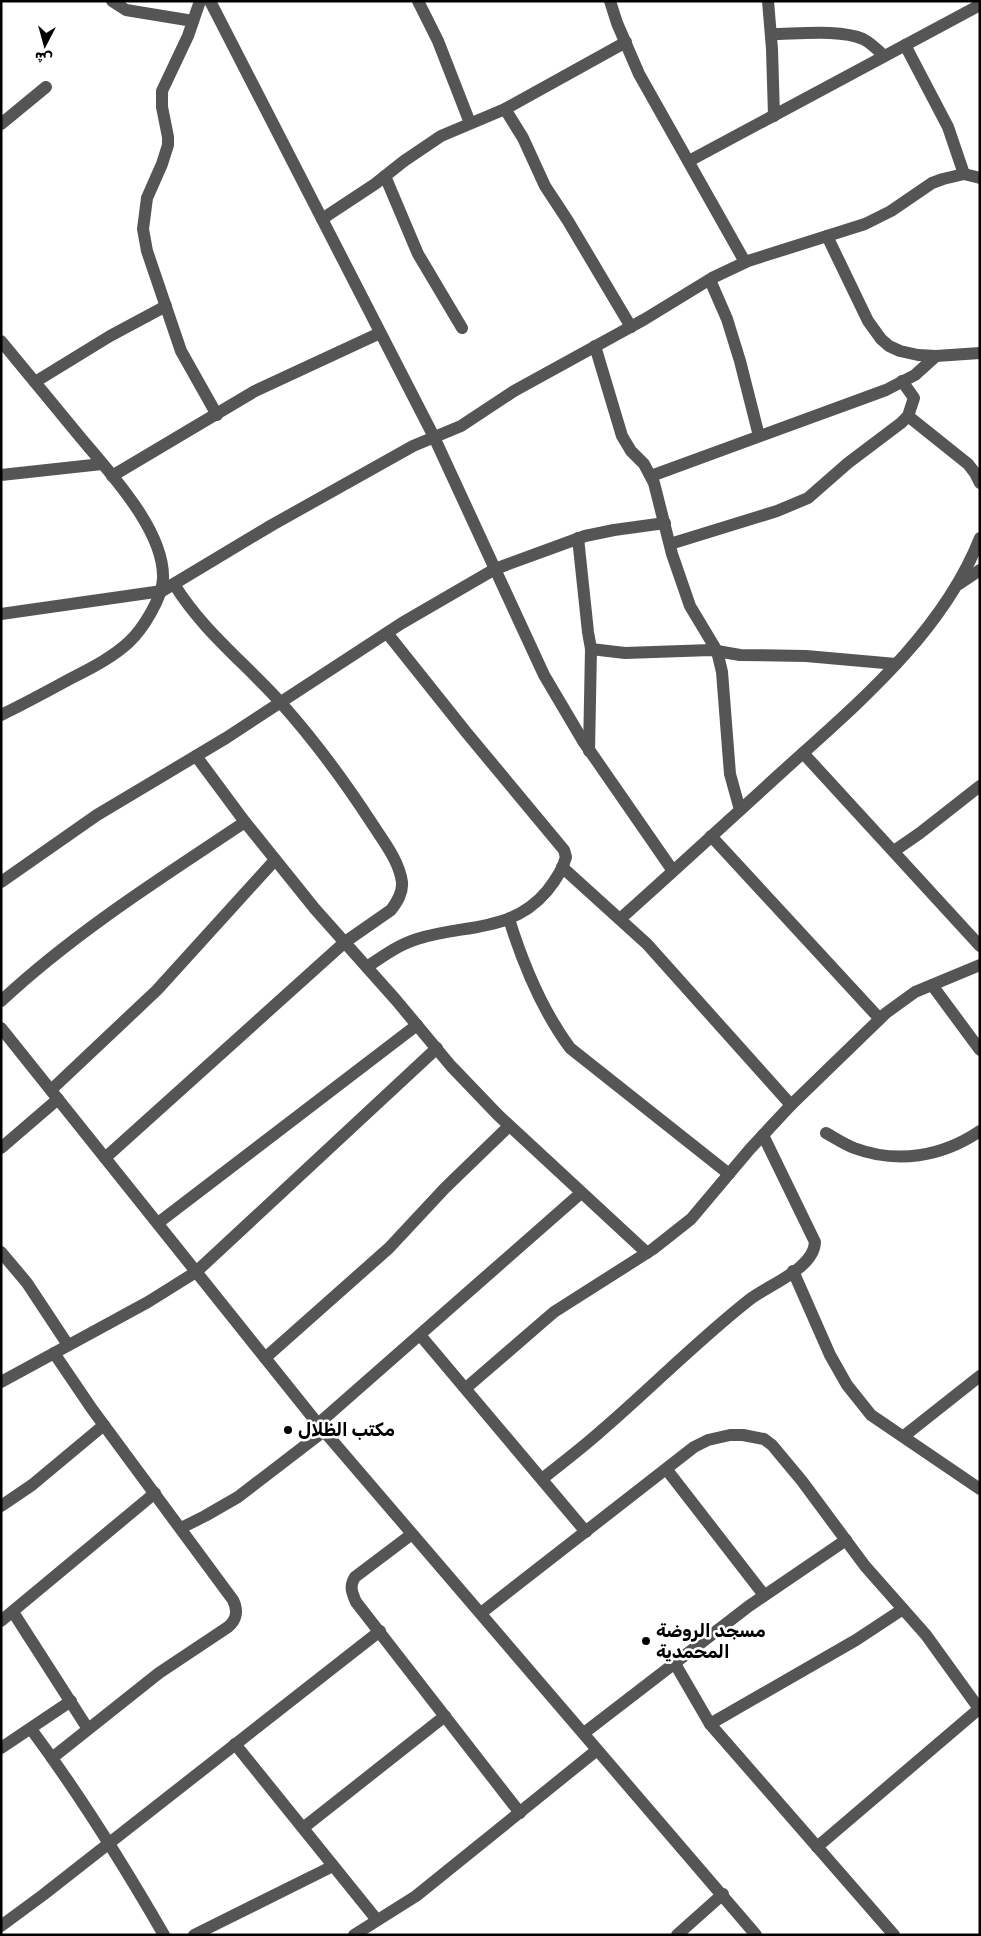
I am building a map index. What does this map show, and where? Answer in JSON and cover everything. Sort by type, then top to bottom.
[{"type":"street","points":[[112,1],[126,10],[193,21]]},
{"type":"street","points":[[200,1],[188,36],[162,91],[162,107],[168,145],[147,198],[143,229],[147,251],[181,351],[217,415]]},
{"type":"street","points":[[210,1],[434,437],[544,675],[589,751],[673,871]]},
{"type":"street","points":[[418,1],[438,41],[470,123]]},
{"type":"street","points":[[610,1],[640,74],[745,262]]},
{"type":"street","points":[[768,1],[774,116]]},
{"type":"street","points":[[689,161],[980,5]]},
{"type":"street","points":[[771,34],[822,33],[852,36],[863,39],[884,56]]},
{"type":"street","points":[[322,219],[441,136],[505,109],[626,42]]},
{"type":"street","points":[[905,45],[948,127],[964,174]]},
{"type":"street","points":[[1,124],[46,88]]},
{"type":"street","points":[[505,109],[523,138],[544,186],[568,221],[631,326]]},
{"type":"street","points":[[1,614],[162,591],[413,446],[461,426],[514,391],[745,262],[865,224],[891,211],[932,183],[964,174],[980,178]]},
{"type":"street","points":[[385,176],[418,254],[462,328]]},
{"type":"street","points":[[827,236],[868,321],[881,340],[900,351],[918,355],[936,356],[980,353]]},
{"type":"street","points":[[710,280],[732,336],[759,436]]},
{"type":"street","points":[[35,382],[110,336],[166,306]]},
{"type":"street","points":[[112,476],[255,391],[380,333]]},
{"type":"street","points":[[1,341],[127,494],[153,539],[161,562],[163,578],[162,591],[141,628],[129,642],[97,665],[1,715]]},
{"type":"street","points":[[595,346],[622,436],[631,451],[644,464],[651,476],[690,606],[717,651],[722,672],[730,774],[740,810]]},
{"type":"street","points":[[651,476],[886,390],[915,374],[936,356]]},
{"type":"street","points":[[670,544],[777,511],[808,498],[848,463],[908,416],[914,398],[902,381]]},
{"type":"street","points":[[908,416],[968,464],[980,483]]},
{"type":"street","points":[[1,476],[102,464]]},
{"type":"street","points":[[1,882],[97,815],[281,703],[387,633],[495,569],[578,538],[614,530],[665,523]]},
{"type":"street","points":[[578,538],[591,649],[589,751]]},
{"type":"street","points":[[620,919],[803,753],[896,664],[928,626],[957,585],[980,538]]},
{"type":"street","points":[[957,585],[980,570]]},
{"type":"street","points":[[105,1158],[344,942],[391,910],[400,896],[402,881],[393,856],[347,784],[281,703],[187,605],[174,584]]},
{"type":"street","points":[[367,967],[397,948],[418,939],[477,928],[508,919],[530,908],[550,886],[566,857],[564,850],[387,633]]},
{"type":"street","points":[[591,649],[625,652],[694,649],[740,655],[806,656],[896,664]]},
{"type":"street","points":[[803,753],[980,946]]},
{"type":"street","points":[[196,756],[244,822],[275,860],[451,1066],[509,1126],[647,1253]]},
{"type":"street","points":[[894,851],[980,786]]},
{"type":"street","points":[[1,1001],[121,904],[244,822]]},
{"type":"street","points":[[711,836],[879,1018]]},
{"type":"street","points":[[1,1148],[157,990],[275,860]]},
{"type":"street","points":[[562,867],[647,944],[791,1105]]},
{"type":"street","points":[[508,919],[523,963],[560,1034],[570,1048],[729,1174]]},
{"type":"street","points":[[466,1388],[554,1312],[647,1253],[691,1220],[763,1135],[879,1018],[916,992],[980,964]]},
{"type":"street","points":[[932,985],[980,1050]]},
{"type":"street","points":[[158,1223],[417,1025]]},
{"type":"street","points":[[1,1028],[321,1428],[723,1894],[756,1935]]},
{"type":"street","points":[[1,1382],[148,1302],[196,1272],[437,1048]]},
{"type":"street","points":[[265,1358],[389,1248],[445,1188],[509,1126]]},
{"type":"street","points":[[826,1133],[853,1147],[880,1155],[900,1157],[947,1150],[980,1131]]},
{"type":"street","points":[[542,1479],[602,1431],[730,1315],[754,1296],[808,1260],[814,1250],[814,1242],[763,1135]]},
{"type":"street","points":[[181,1528],[238,1497],[321,1428],[420,1335],[581,1192]]},
{"type":"street","points":[[1,1252],[27,1283],[68,1345]]},
{"type":"street","points":[[793,1271],[818,1329],[847,1385],[871,1415],[980,1489]]},
{"type":"street","points":[[420,1335],[586,1532]]},
{"type":"street","points":[[52,1758],[159,1673],[228,1627],[234,1622],[237,1610],[233,1600],[104,1425],[54,1353]]},
{"type":"street","points":[[904,1436],[980,1376]]},
{"type":"street","points":[[1,1506],[32,1485],[104,1425]]},
{"type":"street","points":[[481,1613],[694,1448],[708,1440],[730,1435],[764,1439],[802,1481],[865,1566],[926,1635],[979,1709],[816,1847]]},
{"type":"street","points":[[666,1470],[764,1596]]},
{"type":"street","points":[[1,1621],[155,1493]]},
{"type":"street","points":[[412,1534],[355,1577],[351,1589],[356,1602],[520,1813]]},
{"type":"street","points":[[584,1733],[674,1662],[764,1596],[846,1540]]},
{"type":"street","points":[[710,1724],[856,1640],[903,1609]]},
{"type":"street","points":[[13,1612],[88,1729]]},
{"type":"street","points":[[1,1926],[380,1631]]},
{"type":"street","points":[[674,1662],[710,1724],[894,1935]]},
{"type":"street","points":[[2,1745],[31,1729],[71,1701]]},
{"type":"street","points":[[303,1828],[445,1716]]},
{"type":"street","points":[[31,1729],[110,1843],[164,1935]]},
{"type":"street","points":[[236,1744],[377,1920]]},
{"type":"street","points":[[354,1935],[416,1896],[597,1750]]},
{"type":"street","points":[[194,1935],[333,1866]]},
{"type":"street","points":[[677,1935],[723,1894]]},
{"type":"place","name":"مكتب الظلال","points":[[288,1430]]},
{"type":"place","name":"مسجد الروضة المحمدية","points":[[646,1641]]}]
